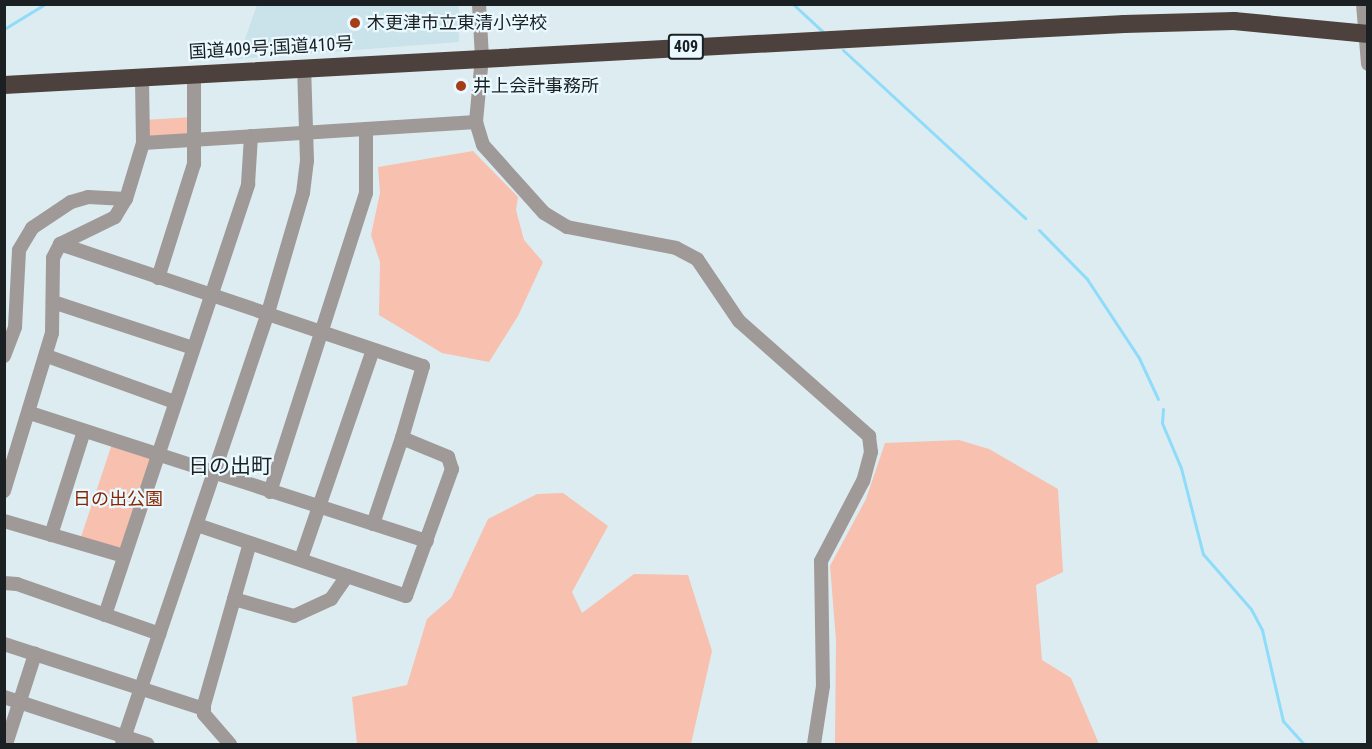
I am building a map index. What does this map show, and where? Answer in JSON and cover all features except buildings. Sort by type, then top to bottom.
[{"type":"highway","name":"国道409号;国道410号","points":[[4,85],[482,57],[1124,24],[1234,21],[1366,33]]},
{"type":"street","points":[[479,4],[482,57],[476,122],[483,145],[544,213],[567,227],[675,248],[697,259],[739,321],[869,436],[871,452],[863,481],[821,561],[823,686],[814,744]]},
{"type":"street","points":[[1363,4],[1368,64]]},
{"type":"street","points":[[124,741],[267,316],[303,193],[307,133],[304,68]]},
{"type":"street","points":[[158,278],[187,194],[195,140],[194,74]]},
{"type":"street","points":[[4,491],[47,356],[53,302],[53,258],[60,244],[115,217],[126,199],[143,143],[142,78]]},
{"type":"street","points":[[143,143],[476,122]]},
{"type":"street","points":[[270,492],[366,193],[366,129]]},
{"type":"street","points":[[105,615],[248,184],[251,136]]},
{"type":"street","points":[[4,356],[15,327],[19,250],[33,228],[71,202],[88,197],[126,199]]},
{"type":"street","points":[[60,244],[267,316],[423,366],[373,524]]},
{"type":"street","points":[[53,302],[193,348]]},
{"type":"street","points":[[301,559],[373,350]]},
{"type":"street","points":[[47,356],[175,402]]},
{"type":"street","points":[[30,413],[213,475],[427,541]]},
{"type":"street","points":[[51,535],[84,431]]},
{"type":"street","points":[[197,525],[406,596],[452,469],[450,461],[402,438]]},
{"type":"street","points":[[4,521],[124,556]]},
{"type":"street","points":[[204,709],[250,543]]},
{"type":"street","points":[[234,599],[294,616],[331,599],[347,576]]},
{"type":"street","points":[[4,583],[160,634]]},
{"type":"street","points":[[4,644],[204,709],[230,744]]},
{"type":"street","points":[[6,744],[35,654]]},
{"type":"street","points":[[4,697],[124,741],[147,744]]},
{"type":"shaded area","name":"木更津市立東清小学校","points":[[257,5],[459,5],[459,42],[238,59]]},
{"type":"green space","points":[[195,117],[195,140],[143,143],[143,120]]},
{"type":"green space","points":[[473,151],[518,197],[516,210],[524,240],[543,262],[518,316],[489,362],[442,353],[379,315],[380,262],[371,235],[380,193],[378,167]]},
{"type":"green space","points":[[959,440],[989,449],[1058,489],[1063,572],[1036,585],[1042,660],[1071,678],[1099,744],[835,744],[836,640],[830,566],[866,499],[885,443]]},
{"type":"green space","name":"日の出公園","points":[[113,441],[157,456],[124,556],[79,543]]},
{"type":"green space","points":[[563,493],[608,526],[572,592],[582,613],[634,574],[688,575],[712,651],[691,744],[357,744],[352,697],[407,685],[427,619],[451,598],[488,519],[537,494]]},
{"type":"waterway","points":[[4,29],[45,4]]},
{"type":"waterway","points":[[793,4],[823,32]]},
{"type":"waterway","points":[[843,50],[1025,218]]},
{"type":"waterway","points":[[1039,230],[1087,279],[1139,358],[1158,399]]},
{"type":"waterway","points":[[1163,409],[1162,423],[1181,468],[1203,554],[1251,609],[1262,630],[1283,721],[1304,744]]},
{"type":"place","name":"木更津市立東清小学校","points":[[355,23]]},
{"type":"place","name":"井上会計事務所","points":[[461,86]]},
{"type":"district","name":"日の出町","points":[[230,466]]}]
